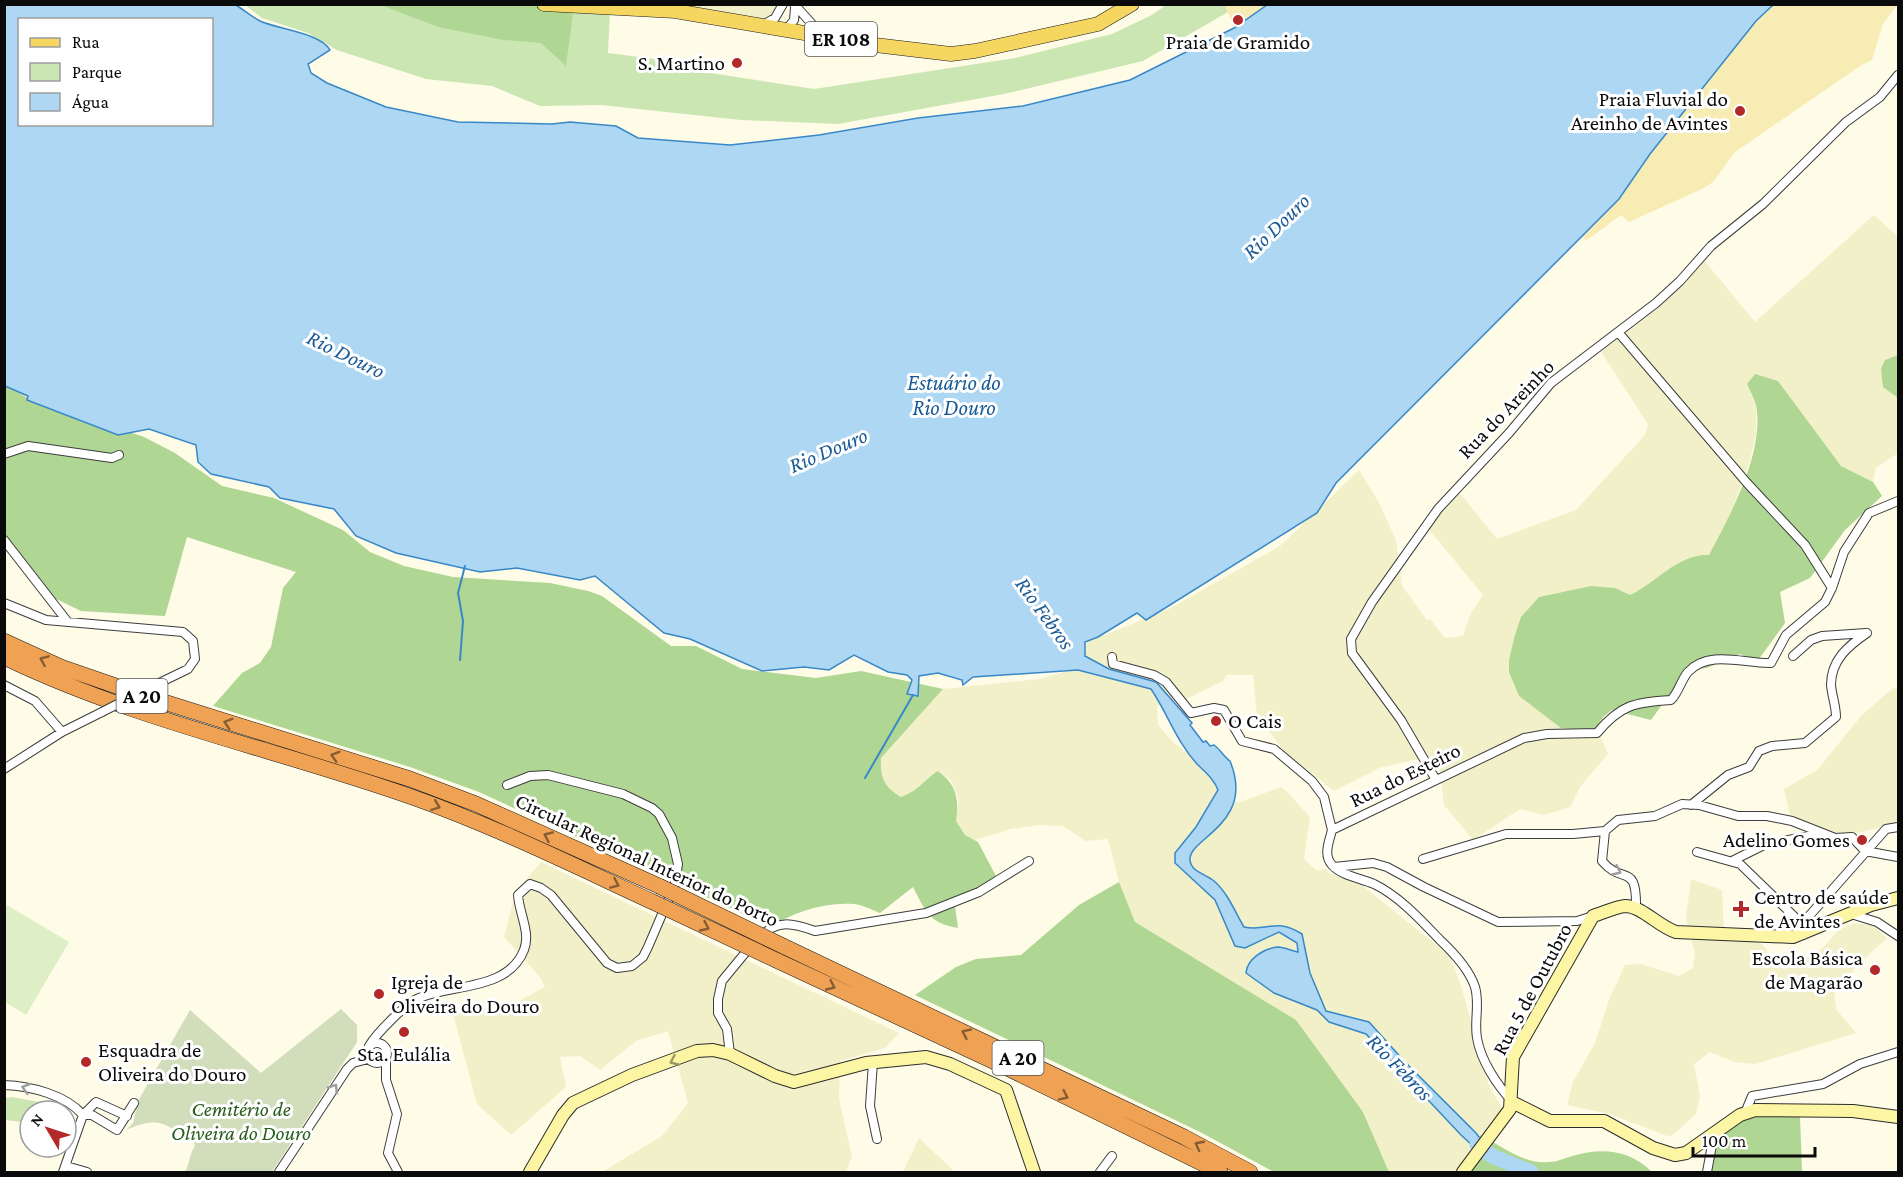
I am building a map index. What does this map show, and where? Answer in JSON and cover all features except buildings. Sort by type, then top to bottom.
[{"type":"highway","name":"Circular Regional Interior do Porto","points":[[4,640],[61,667],[282,748]]},
{"type":"highway","name":"Circular Regional Interior do Porto","points":[[4,657],[52,680],[146,714],[282,748],[476,804],[659,886],[1184,1137],[1250,1173]]},
{"type":"highway","name":"Circular Regional Interior do Porto","points":[[383,779],[997,1063],[1220,1173]]},
{"type":"main road","name":"ER 108","points":[[544,4],[675,11],[785,30],[951,54],[975,51],[1098,24],[1132,4]]},
{"type":"street","points":[[760,26],[775,18],[783,6]]},
{"type":"street","points":[[783,6],[785,30]]},
{"type":"street","points":[[795,6],[824,36]]},
{"type":"street","points":[[785,30],[794,20],[795,6]]},
{"type":"street","name":"Rua do Areinho","points":[[1436,780],[1401,720],[1352,653],[1351,639],[1372,602],[1438,509],[1509,433],[1551,383],[1672,289],[1711,246],[1762,204],[1820,146],[1880,97],[1899,75]]},
{"type":"street","points":[[1618,332],[1747,483],[1805,545],[1832,588]]},
{"type":"street","points":[[4,454],[28,446],[112,458],[119,455]]},
{"type":"street","points":[[1832,588],[1844,552],[1869,513],[1899,501]]},
{"type":"street","points":[[4,540],[67,621]]},
{"type":"street","name":"Rua do Esteiro","points":[[1112,657],[1113,664],[1154,675],[1166,682],[1191,713],[1214,708],[1224,710],[1242,741],[1249,745],[1274,749],[1285,756],[1312,781],[1324,797],[1332,831],[1524,738],[1547,734],[1597,733],[1613,713],[1632,705],[1671,700],[1688,672],[1711,660],[1726,658],[1754,663],[1771,663],[1786,635],[1825,602],[1832,588]]},
{"type":"street","points":[[4,603],[46,620],[183,632],[193,641],[195,659],[188,669],[62,732],[4,769]]},
{"type":"street","points":[[1691,804],[1728,776],[1749,768],[1759,751],[1772,746],[1805,743],[1831,723],[1836,717],[1831,684],[1833,672],[1842,651],[1867,633],[1822,636],[1811,640],[1793,656]]},
{"type":"street","points":[[4,685],[35,701],[62,732]]},
{"type":"street","points":[[387,1085],[366,1052],[369,1046],[413,1001],[496,977],[516,962],[525,949],[526,933],[518,896],[530,884],[551,895],[599,956],[612,966],[632,966],[643,957],[648,947],[677,874],[672,838],[658,814],[633,797],[569,778],[549,775],[530,776],[507,785]]},
{"type":"street","points":[[1423,859],[1506,834],[1574,834],[1605,831],[1618,820],[1626,817],[1655,816],[1682,804],[1691,804],[1738,816],[1767,816],[1792,821],[1818,834],[1835,838],[1852,837],[1865,851],[1899,857]]},
{"type":"street","points":[[1605,831],[1600,856],[1602,861],[1632,878],[1637,887],[1636,909],[1659,925],[1677,932],[1793,937],[1886,829],[1899,826]]},
{"type":"street","points":[[1332,831],[1327,848],[1328,858],[1333,867],[1375,884],[1393,897],[1412,912],[1465,968],[1476,994],[1477,1037],[1499,1087],[1512,1102],[1550,1121],[1604,1121],[1653,1148],[1675,1155],[1686,1153],[1745,1113],[1777,1109],[1853,1111],[1899,1117]]},
{"type":"street","points":[[1732,861],[1764,844],[1818,834]]},
{"type":"street","points":[[1697,852],[1740,864],[1802,929]]},
{"type":"street","points":[[730,1054],[727,1029],[718,1013],[722,981],[740,957],[770,926],[799,925],[815,931],[926,914],[979,892],[1029,861]]},
{"type":"street","points":[[1333,867],[1373,863],[1387,867],[1498,922],[1577,921],[1593,916]]},
{"type":"street","points":[[1802,929],[1899,898]]},
{"type":"street","name":"Rua 5 de Outubro","points":[[1512,1102],[1510,1070],[1513,1057],[1593,916],[1623,906],[1636,909]]},
{"type":"street","points":[[1851,914],[1895,930],[1899,936]]},
{"type":"street","points":[[395,1018],[387,1035],[386,1053],[387,1085],[396,1114],[388,1153],[398,1173]]},
{"type":"street","points":[[369,1046],[379,1043],[386,1053]]},
{"type":"street","points":[[530,1173],[563,1115],[573,1103],[632,1074],[697,1051],[713,1050],[730,1054],[775,1076],[794,1082],[873,1062],[908,1057],[936,1059],[991,1081],[1006,1090],[1034,1173]]},
{"type":"street","points":[[1745,1113],[1752,1096],[1823,1084],[1860,1064],[1899,1052]]},
{"type":"street","points":[[279,1173],[347,1069],[353,1063],[371,1061],[380,1063],[386,1053]]},
{"type":"street","points":[[873,1062],[870,1106],[877,1139]]},
{"type":"street","points":[[4,1085],[16,1086],[72,1102],[82,1115]]},
{"type":"street","points":[[87,1173],[65,1169],[82,1115],[96,1102],[127,1116]]},
{"type":"street","points":[[1463,1173],[1512,1102]]},
{"type":"street","points":[[82,1115],[92,1115],[117,1130],[134,1103]]},
{"type":"street","points":[[1707,1173],[1714,1134]]},
{"type":"street","points":[[1100,1173],[1112,1156]]},
{"type":"shaded area","points":[[641,5],[777,5],[770,17],[751,21]]},
{"type":"shaded area","points":[[1874,215],[1898,237],[1898,355],[1885,360],[1894,396],[1898,398],[1898,453],[1876,468],[1873,482],[1841,466],[1778,381],[1747,384],[1756,405],[1756,434],[1750,460],[1730,515],[1709,555],[1630,595],[1616,589],[1591,586],[1539,597],[1608,754],[1580,787],[1570,807],[1544,815],[1520,809],[1473,840],[1444,805],[1440,772],[1432,756],[1379,768],[1334,791],[1285,752],[1257,716],[1253,675],[1227,675],[1223,681],[1180,702],[1164,702],[1157,707],[1158,725],[1174,743],[1208,769],[1238,803],[1281,787],[1289,794],[1310,817],[1304,859],[1317,871],[1326,869],[1329,873],[1363,886],[1450,956],[1462,989],[1488,1083],[1503,1110],[1474,1144],[1457,1172],[1389,1172],[1363,1112],[1155,935],[1135,922],[1119,882],[1108,839],[1086,841],[1063,826],[1039,825],[1011,829],[974,840],[965,835],[955,821],[959,801],[951,780],[939,771],[927,778],[916,792],[901,797],[887,788],[880,773],[881,758],[943,689],[1040,679],[1080,667],[1087,642],[1167,610],[1280,546],[1359,470],[1378,501],[1396,540],[1402,586],[1427,620],[1430,619],[1445,638],[1463,636],[1471,613],[1483,595],[1427,527],[1458,491],[1497,539],[1576,510],[1645,435],[1648,424],[1601,352],[1657,309],[1687,280],[1703,259],[1755,322]]},
{"type":"shaded area","points":[[1898,688],[1898,823],[1832,839],[1792,824],[1784,789],[1817,770],[1862,715],[1892,689]]},
{"type":"shaded area","points":[[541,862],[899,1033],[885,1048],[840,1061],[839,1099],[852,1156],[846,1172],[602,1172],[662,1136],[688,1103],[668,1031],[636,1041],[600,1070],[580,1056],[560,1057],[566,1087],[511,1135],[477,1104],[453,1014],[515,1003],[545,987],[540,977],[504,937],[519,888]]},
{"type":"shaded area","points":[[1691,879],[1722,890],[1724,932],[1762,944],[1767,950],[1769,965],[1785,969],[1824,947],[1838,930],[1852,924],[1871,924],[1887,938],[1859,964],[1834,994],[1836,1009],[1856,1033],[1755,1064],[1734,1062],[1710,1052],[1694,1064],[1700,1096],[1696,1114],[1670,1137],[1610,1114],[1567,1105],[1573,1082],[1595,1043],[1610,997],[1625,965],[1641,964],[1679,976],[1693,968],[1695,954],[1686,917]]},
{"type":"shaded area","points":[[919,1138],[955,1172],[903,1172]]},
{"type":"green space","points":[[245,5],[445,5],[553,13],[610,12],[608,53],[670,61],[691,70],[814,89],[1015,58],[1112,34],[1152,15],[1166,5],[1225,5],[1228,12],[1143,61],[1004,94],[838,124],[741,120],[601,105],[540,106],[492,86],[426,79],[337,50],[308,33],[262,18]]},
{"type":"green space","points":[[381,5],[574,5],[566,66],[541,43],[504,40],[438,27]]},
{"type":"green space","points":[[1898,355],[1898,398],[1883,387],[1881,369],[1885,360]]},
{"type":"green space","points":[[1755,374],[1778,381],[1841,466],[1873,482],[1882,496],[1845,530],[1810,578],[1780,592],[1785,623],[1756,663],[1740,654],[1707,668],[1687,670],[1651,720],[1612,710],[1603,717],[1594,732],[1561,728],[1519,696],[1509,672],[1509,660],[1521,617],[1539,597],[1591,586],[1615,588],[1630,595],[1678,564],[1698,556],[1709,555],[1744,483],[1751,463],[1757,423],[1756,405],[1747,384]]},
{"type":"green space","points":[[5,385],[26,397],[144,437],[175,453],[222,486],[274,498],[343,530],[370,552],[404,566],[453,577],[550,583],[588,591],[602,596],[671,646],[696,646],[742,669],[816,678],[861,671],[943,689],[881,758],[882,776],[887,786],[901,797],[913,791],[938,771],[944,776],[953,787],[957,799],[956,821],[965,835],[978,842],[998,880],[954,899],[958,928],[934,919],[921,903],[913,887],[880,913],[856,904],[820,906],[789,917],[771,927],[479,792],[410,767],[213,706],[242,673],[260,663],[271,647],[283,588],[296,572],[187,537],[165,616],[81,611],[50,596],[6,547],[5,550]]},
{"type":"green space","points":[[1119,882],[1135,922],[1296,1020],[1363,1112],[1389,1172],[1274,1172],[1202,1133],[915,995],[956,967],[976,959],[1021,955],[1079,905]]},
{"type":"green space","points":[[5,904],[69,942],[26,1015],[5,1002]]},
{"type":"green space","name":"Cemitério de Oliveira do Douro","points":[[341,1009],[357,1025],[357,1042],[272,1172],[185,1172],[195,1146],[194,1143],[162,1124],[147,1123],[126,1130],[133,1123],[138,1101],[190,1010],[261,1073]]},
{"type":"green space","points":[[5,1098],[24,1099],[18,1099],[18,1122],[5,1120]]},
{"type":"green space","points":[[1754,1116],[1800,1116],[1802,1172],[1704,1172],[1717,1144],[1728,1130]]},
{"type":"green space","points":[[1481,1135],[1531,1161],[1552,1162],[1586,1153],[1607,1151],[1636,1159],[1652,1172],[1470,1172],[1459,1169]]},
{"type":"sand","name":"Praia de Gramido","points":[[1225,5],[1267,5],[1234,28]]},
{"type":"sand","name":"Praia Fluvial do Areinho de Avintes","points":[[1773,5],[1897,5],[1883,24],[1872,60],[1735,152],[1713,182],[1629,222],[1621,215],[1587,240],[1581,236],[1619,199],[1650,154],[1756,21]]},
{"type":"water","name":"Estuário do Rio Douro","points":[[5,5],[236,5],[260,21],[318,39],[330,50],[308,64],[311,73],[327,83],[386,107],[458,122],[552,124],[570,122],[616,126],[638,138],[730,145],[819,135],[918,118],[1023,106],[1130,80],[1234,28],[1267,5],[1773,5],[1756,21],[1650,154],[1619,199],[1336,483],[1317,513],[1146,620],[1137,613],[1098,637],[1085,642],[1085,656],[1109,669],[1156,682],[1192,723],[1190,725],[1203,742],[1206,741],[1210,746],[1214,745],[1230,761],[1236,782],[1234,800],[1219,826],[1192,852],[1190,860],[1193,867],[1219,886],[1244,927],[1285,926],[1302,934],[1310,973],[1326,1011],[1369,1022],[1405,1062],[1476,1133],[1494,1157],[1473,1146],[1461,1135],[1366,1034],[1329,1022],[1317,1010],[1274,993],[1246,973],[1249,963],[1262,952],[1278,947],[1298,952],[1297,943],[1279,932],[1245,948],[1235,946],[1215,900],[1175,863],[1175,853],[1196,827],[1218,790],[1212,779],[1183,746],[1151,689],[1078,670],[973,677],[963,685],[962,680],[938,673],[919,676],[918,696],[907,694],[912,680],[907,675],[888,672],[854,655],[829,670],[804,667],[762,671],[690,639],[664,633],[595,576],[580,580],[517,568],[480,572],[396,553],[356,536],[334,509],[280,498],[269,487],[211,474],[198,462],[196,445],[149,429],[118,435],[27,400],[28,396],[5,386]]},
{"type":"waterway","points":[[460,660],[463,621],[458,593],[465,566]]},
{"type":"waterway","points":[[865,778],[913,695]]},
{"type":"waterway","name":"Rio Febros","points":[[1477,1145],[1494,1157],[1531,1172]]},
{"type":"place","name":"Praia de Gramido","points":[[1238,20]]},
{"type":"place","name":"S. Martino","points":[[737,63]]},
{"type":"place","name":"Praia Fluvial do Areinho de Avintes","points":[[1740,111]]},
{"type":"place","name":"O Cais","points":[[1216,721]]},
{"type":"place","name":"Adelino Gomes","points":[[1862,840]]},
{"type":"place","name":"Centro de saúde de Avintes","points":[[1741,909]]},
{"type":"place","name":"Escola Básica de Magarão","points":[[1875,970]]},
{"type":"place","name":"Igreja de Oliveira do Douro","points":[[379,994]]},
{"type":"place","name":"Sta. Eulália","points":[[404,1032]]},
{"type":"place","name":"Esquadra de Oliveira do Douro","points":[[86,1062]]},
{"type":"water label","name":"Rio Douro","points":[[1276,226]]},
{"type":"water label","name":"Rio Douro","points":[[346,354]]},
{"type":"water label","name":"Rio Douro","points":[[828,450]]}]
